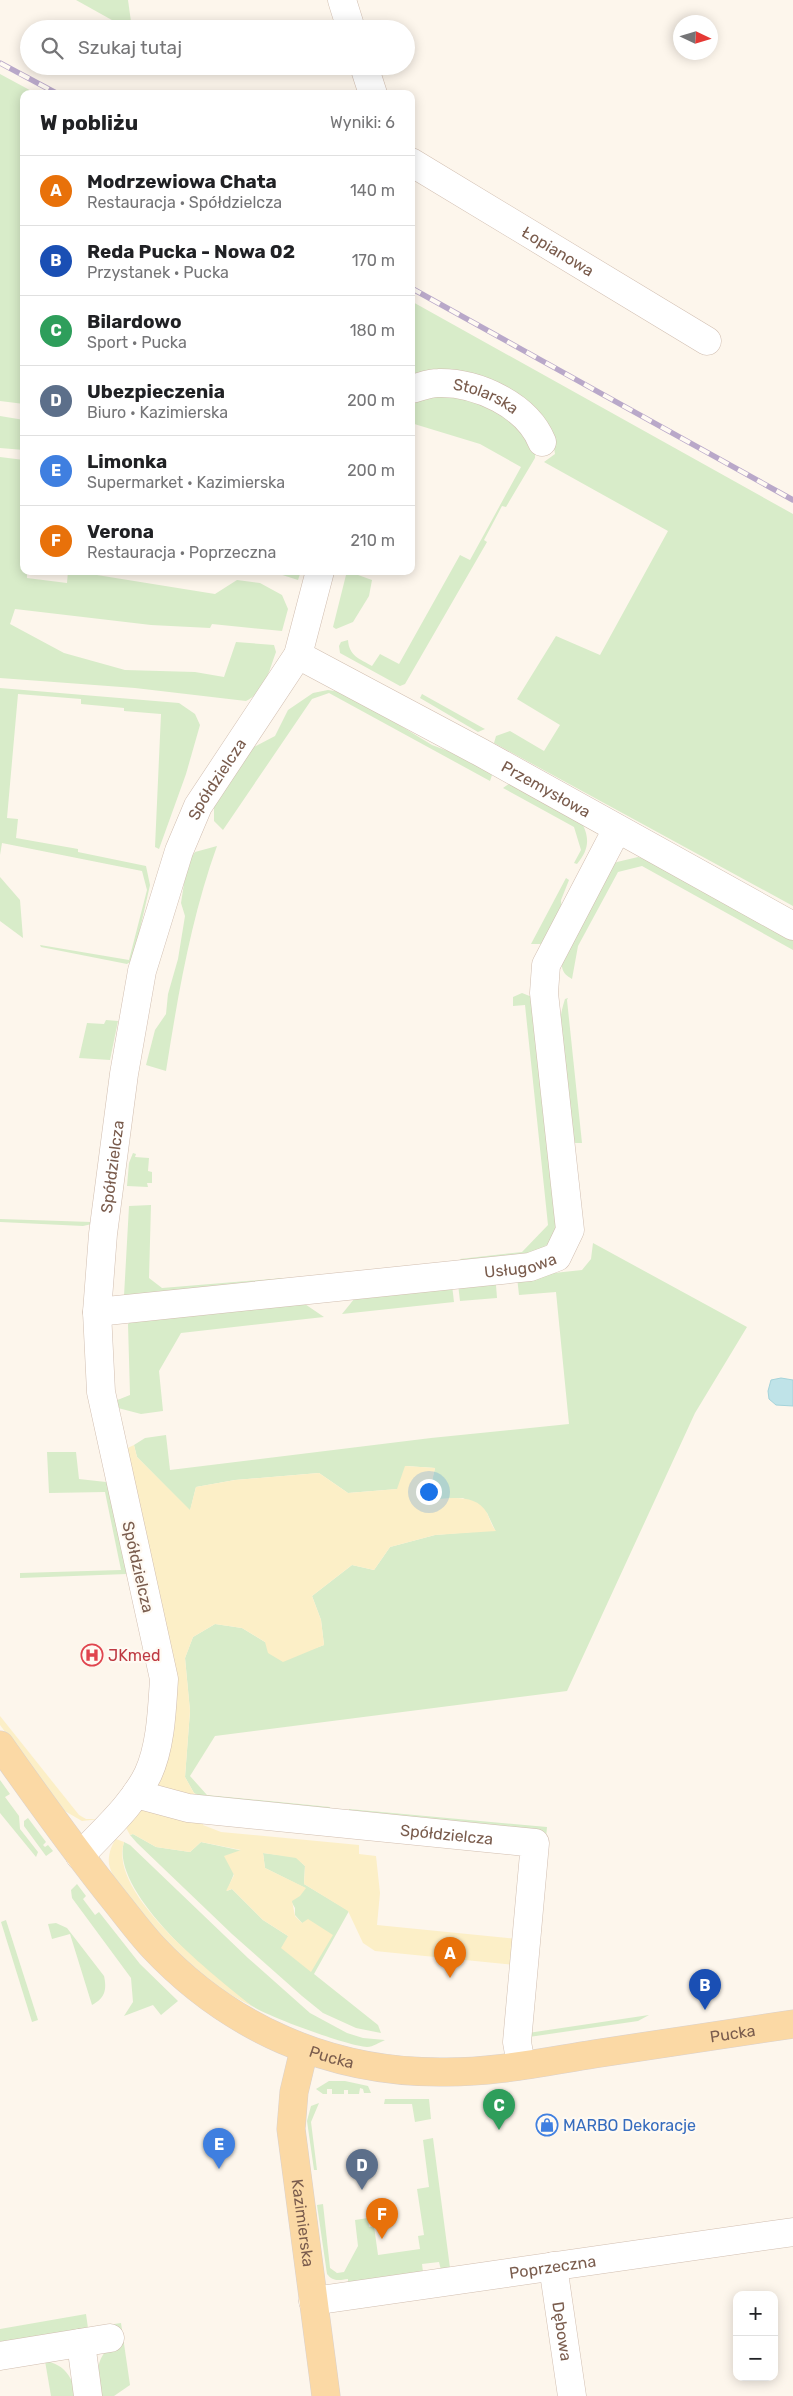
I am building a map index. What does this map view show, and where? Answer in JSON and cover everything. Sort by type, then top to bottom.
[{"type":"main road","name":"Pucka","points":[[0,1745],[80,1856],[152,1947],[189,1981],[234,2015],[266,2034],[304,2050],[351,2064],[394,2070],[466,2072],[793,2024]]},
{"type":"main road","name":"Kazimierska","points":[[304,2050],[294,2092],[291,2129],[326,2396]]},
{"type":"street","points":[[342,0],[348,20]]},
{"type":"street","points":[[367,75],[372,90]]},
{"type":"street","name":"Łopianowa","points":[[415,164],[706,341]]},
{"type":"street","name":"Stolarska","points":[[415,388],[437,383],[466,387],[491,395],[521,412],[537,429],[542,442]]},
{"type":"street","name":"Spółdzielcza","points":[[80,1856],[136,1794],[149,1772],[162,1723],[164,1679],[101,1392],[97,1312],[108,1195],[124,1074],[142,972],[174,867],[198,806],[298,655],[319,575]]},
{"type":"street","name":"Przemysłowa","points":[[298,655],[480,752],[793,926]]},
{"type":"street","name":"Usługowa","points":[[97,1312],[530,1267],[557,1257],[570,1230],[544,994],[546,965],[617,829]]},
{"type":"street","name":"Spółdzielcza","points":[[136,1794],[188,1808],[536,1843],[517,2042],[522,2065]]},
{"type":"street","name":"Poprzeczna","points":[[313,2301],[793,2232]]},
{"type":"street","name":"Dębowa","points":[[553,2266],[572,2396]]},
{"type":"street","points":[[0,2356],[110,2338]]},
{"type":"street","points":[[81,2343],[88,2396]]},
{"type":"green space","points":[[76,0],[128,0],[131,20],[112,20]]},
{"type":"green space","points":[[0,74],[30,90],[20,90],[20,404],[0,401]]},
{"type":"green space","points":[[415,303],[793,514],[793,906],[494,743],[496,736],[510,731],[544,751],[560,725],[517,699],[556,636],[600,655],[668,531],[544,462],[555,454],[553,441],[522,407],[415,386]]},
{"type":"green space","points":[[430,388],[510,410],[536,443],[535,458],[506,507],[502,506],[484,540],[487,542],[405,684],[400,686],[340,653],[339,646],[341,642],[348,640],[350,650],[359,659],[372,666],[380,654],[399,664],[460,555],[470,560],[521,467],[480,444],[415,424],[415,396]]},
{"type":"green space","points":[[0,416],[20,419],[20,450],[0,448]]},
{"type":"green space","points":[[0,457],[20,460],[20,575],[27,575],[27,578],[67,583],[68,575],[97,575],[215,594],[237,580],[260,583],[282,595],[288,609],[282,631],[212,624],[210,628],[151,625],[15,609],[10,624],[64,653],[125,670],[195,672],[224,677],[236,642],[274,645],[276,652],[266,680],[258,692],[246,701],[135,688],[0,678]]},
{"type":"green space","points":[[282,575],[300,575],[298,580]]},
{"type":"green space","points":[[346,575],[358,575],[372,580],[369,596],[353,622],[336,629],[333,627]]},
{"type":"green space","points":[[0,688],[179,703],[195,714],[200,725],[186,774],[159,849],[155,847],[161,714],[124,711],[124,708],[81,704],[81,699],[18,694],[7,818],[18,819],[16,838],[78,849],[78,852],[146,866],[150,885],[133,960],[127,964],[41,947],[40,945],[129,960],[147,890],[142,871],[2,843],[0,855]]},
{"type":"green space","points":[[328,690],[347,693],[432,745],[461,756],[493,772],[490,781],[329,693],[312,699],[223,830],[214,821],[214,805],[252,748],[275,736],[288,710],[313,693]]},
{"type":"green space","points":[[422,694],[485,729],[478,732],[420,698]]},
{"type":"green space","points":[[513,781],[583,825],[587,836],[587,845],[584,855],[577,864],[574,863],[581,850],[574,827],[503,788]]},
{"type":"green space","points":[[217,846],[193,929],[166,1071],[146,1065],[155,1030],[166,1014],[168,994],[178,959],[185,916],[181,903],[187,864],[195,852]]},
{"type":"green space","points":[[638,857],[654,862],[793,936],[793,950],[642,866],[618,872],[578,946],[572,979],[563,971],[562,958],[579,917],[607,867],[617,862]]},
{"type":"green space","points":[[0,877],[20,900],[23,938],[0,921]]},
{"type":"green space","points":[[566,878],[569,880],[561,900],[562,918],[548,944],[531,944]]},
{"type":"green space","points":[[522,993],[532,997],[561,1220],[549,1243],[531,1258],[464,1264],[460,1259],[522,1252],[548,1225],[525,1005],[513,1006],[513,997]]},
{"type":"green space","points":[[568,998],[582,1143],[572,1143],[560,1071],[559,1034],[565,999]]},
{"type":"green space","points":[[106,1020],[118,1021],[110,1060],[79,1058],[87,1023],[104,1024]]},
{"type":"green space","points":[[133,1153],[136,1154],[135,1157],[149,1158],[148,1171],[152,1172],[152,1183],[147,1183],[148,1187],[127,1186],[129,1163]]},
{"type":"green space","points":[[151,1205],[149,1278],[162,1288],[283,1278],[284,1280],[124,1296],[129,1206]]},
{"type":"green space","points":[[0,1219],[92,1222],[92,1224],[83,1226],[0,1222]]},
{"type":"green space","points":[[593,1243],[747,1327],[695,1413],[567,1691],[215,1736],[190,1776],[207,1795],[330,1807],[329,1815],[211,1803],[194,1793],[185,1777],[190,1711],[185,1658],[193,1637],[215,1624],[242,1628],[265,1642],[310,1650],[324,1645],[321,1620],[312,1596],[352,1565],[374,1570],[390,1547],[435,1535],[495,1530],[487,1513],[463,1498],[427,1500],[435,1468],[406,1466],[398,1489],[348,1493],[319,1473],[235,1480],[196,1487],[190,1511],[137,1457],[134,1445],[145,1438],[166,1435],[170,1470],[431,1438],[569,1424],[556,1292],[519,1295],[517,1277],[582,1270],[591,1259]]},
{"type":"green space","points":[[492,1280],[496,1285],[497,1298],[460,1301],[458,1284]]},
{"type":"green space","points":[[452,1285],[454,1302],[342,1314],[359,1293]]},
{"type":"green space","points":[[296,1298],[324,1317],[181,1333],[159,1371],[163,1411],[141,1414],[118,1408],[115,1401],[130,1395],[128,1324],[138,1315]]},
{"type":"green space","points":[[47,1452],[76,1452],[79,1479],[106,1482],[114,1493],[127,1574],[20,1578],[20,1573],[121,1570],[105,1492],[49,1493]]},
{"type":"green space","points":[[0,1780],[10,1794],[5,1797],[19,1816],[20,1829],[38,1852],[36,1857],[0,1813]]},
{"type":"green space","points":[[349,1809],[547,1827],[546,1838],[422,1817],[394,1821],[349,1815]]},
{"type":"green space","points":[[28,1818],[46,1842],[43,1845],[45,1847],[48,1845],[53,1851],[46,1856],[24,1826],[24,1821]]},
{"type":"green space","points":[[133,1834],[156,1847],[190,1852],[201,1842],[243,1851],[227,1891],[232,1889],[263,1920],[288,1936],[302,1923],[295,1915],[295,1908],[291,1901],[305,1888],[265,1868],[263,1853],[296,1857],[305,1866],[304,1884],[349,1911],[314,1974],[378,2025],[381,2033],[356,2028],[323,2013],[232,1934],[137,1843],[130,1835]]},
{"type":"green space","points":[[124,1842],[130,1845],[248,1958],[310,2013],[347,2033],[363,2038],[385,2040],[367,2047],[343,2042],[274,2017],[252,2006],[235,1994],[191,1956],[148,1909],[132,1885],[124,1862]]},
{"type":"green space","points":[[77,1884],[86,1896],[83,1899],[95,1915],[99,1912],[140,1964],[178,2001],[161,2015],[153,2005],[124,2016],[133,2002],[131,1978],[72,1898],[71,1890]]},
{"type":"green space","points":[[6,1920],[38,2020],[32,2022],[1,1922]]},
{"type":"green space","points":[[56,1923],[67,1928],[104,1976],[104,1993],[92,2005],[70,1934],[52,1939],[48,1924]]},
{"type":"green space","points":[[649,2015],[638,2021],[529,2037],[528,2033]]},
{"type":"green space","points":[[329,2081],[345,2081],[368,2086],[371,2093],[364,2093],[363,2089],[360,2088],[359,2094],[348,2094],[348,2090],[344,2090],[344,2094],[332,2094],[332,2089],[327,2089],[327,2094],[323,2094],[316,2089]]},
{"type":"green space","points":[[385,2099],[429,2099],[431,2119],[415,2122],[412,2104],[384,2104]]},
{"type":"green space","points":[[319,2103],[311,2122],[317,2170],[314,2170],[307,2121],[311,2106]]},
{"type":"green space","points":[[433,2138],[450,2268],[441,2270],[439,2262],[422,2264],[423,2272],[348,2282],[348,2279],[336,2280],[332,2278],[327,2274],[317,2205],[323,2204],[330,2268],[337,2273],[344,2272],[358,2246],[355,2220],[368,2218],[369,2227],[374,2226],[378,2255],[420,2249],[418,2236],[424,2235],[417,2189],[429,2187],[423,2140]]},
{"type":"green space","points":[[86,2314],[88,2328],[121,2323],[130,2385],[114,2396],[100,2396],[99,2365],[108,2349],[0,2345],[0,2329]]},
{"type":"green space","points":[[45,2361],[58,2365],[67,2373],[78,2396],[51,2396]]},
{"type":"sand","points":[[134,1445],[137,1457],[190,1510],[196,1487],[235,1480],[319,1473],[348,1493],[397,1489],[405,1466],[435,1468],[428,1500],[460,1498],[468,1499],[482,1506],[496,1531],[435,1535],[390,1547],[374,1570],[352,1565],[312,1596],[321,1620],[324,1645],[283,1662],[268,1653],[265,1642],[242,1628],[215,1624],[193,1637],[185,1658],[190,1711],[185,1777],[194,1793],[211,1803],[203,1825],[221,1832],[359,1845],[359,1854],[376,1856],[380,1893],[377,1925],[517,1939],[515,1965],[375,1951],[363,1943],[348,1911],[304,1884],[305,1866],[296,1858],[263,1853],[265,1868],[306,1888],[300,1896],[292,1901],[295,1916],[302,1923],[308,1919],[333,1935],[311,1972],[281,1948],[288,1936],[263,1920],[232,1889],[226,1891],[234,1875],[224,1856],[241,1850],[201,1842],[190,1852],[156,1847],[133,1834],[130,1835],[125,1826],[165,1746],[121,1451]]},
{"type":"sand","points":[[0,1716],[79,1815],[86,1819],[100,1819],[82,1821],[63,1810],[0,1725]]},
{"type":"sand","points":[[116,1839],[124,1842],[123,1863],[132,1886],[148,1910],[192,1956],[253,2007],[221,1989],[200,1973],[169,1944],[137,1909],[114,1877],[109,1864],[110,1851]]},
{"type":"water","points":[[781,1378],[793,1380],[793,1406],[776,1405],[769,1399],[768,1391],[771,1380]]},
{"type":"railway","points":[[0,63],[20,74]]},
{"type":"railway","points":[[22,75],[51,90]]},
{"type":"railway","points":[[415,290],[793,500]]},
{"type":"place","name":"JKmed","points":[[92,1655]]},
{"type":"place","name":"Modrzewiowa Chata","points":[[450,1978]]},
{"type":"place","name":"Reda Pucka - Nowa 02","points":[[705,2010]]},
{"type":"place","name":"MARBO Dekoracje","points":[[547,2125]]},
{"type":"place","name":"Bilardowo","points":[[499,2130]]},
{"type":"place","name":"Limonka","points":[[219,2169]]},
{"type":"place","name":"Ubezpieczenia","points":[[362,2190]]},
{"type":"place","name":"Verona","points":[[382,2239]]}]
